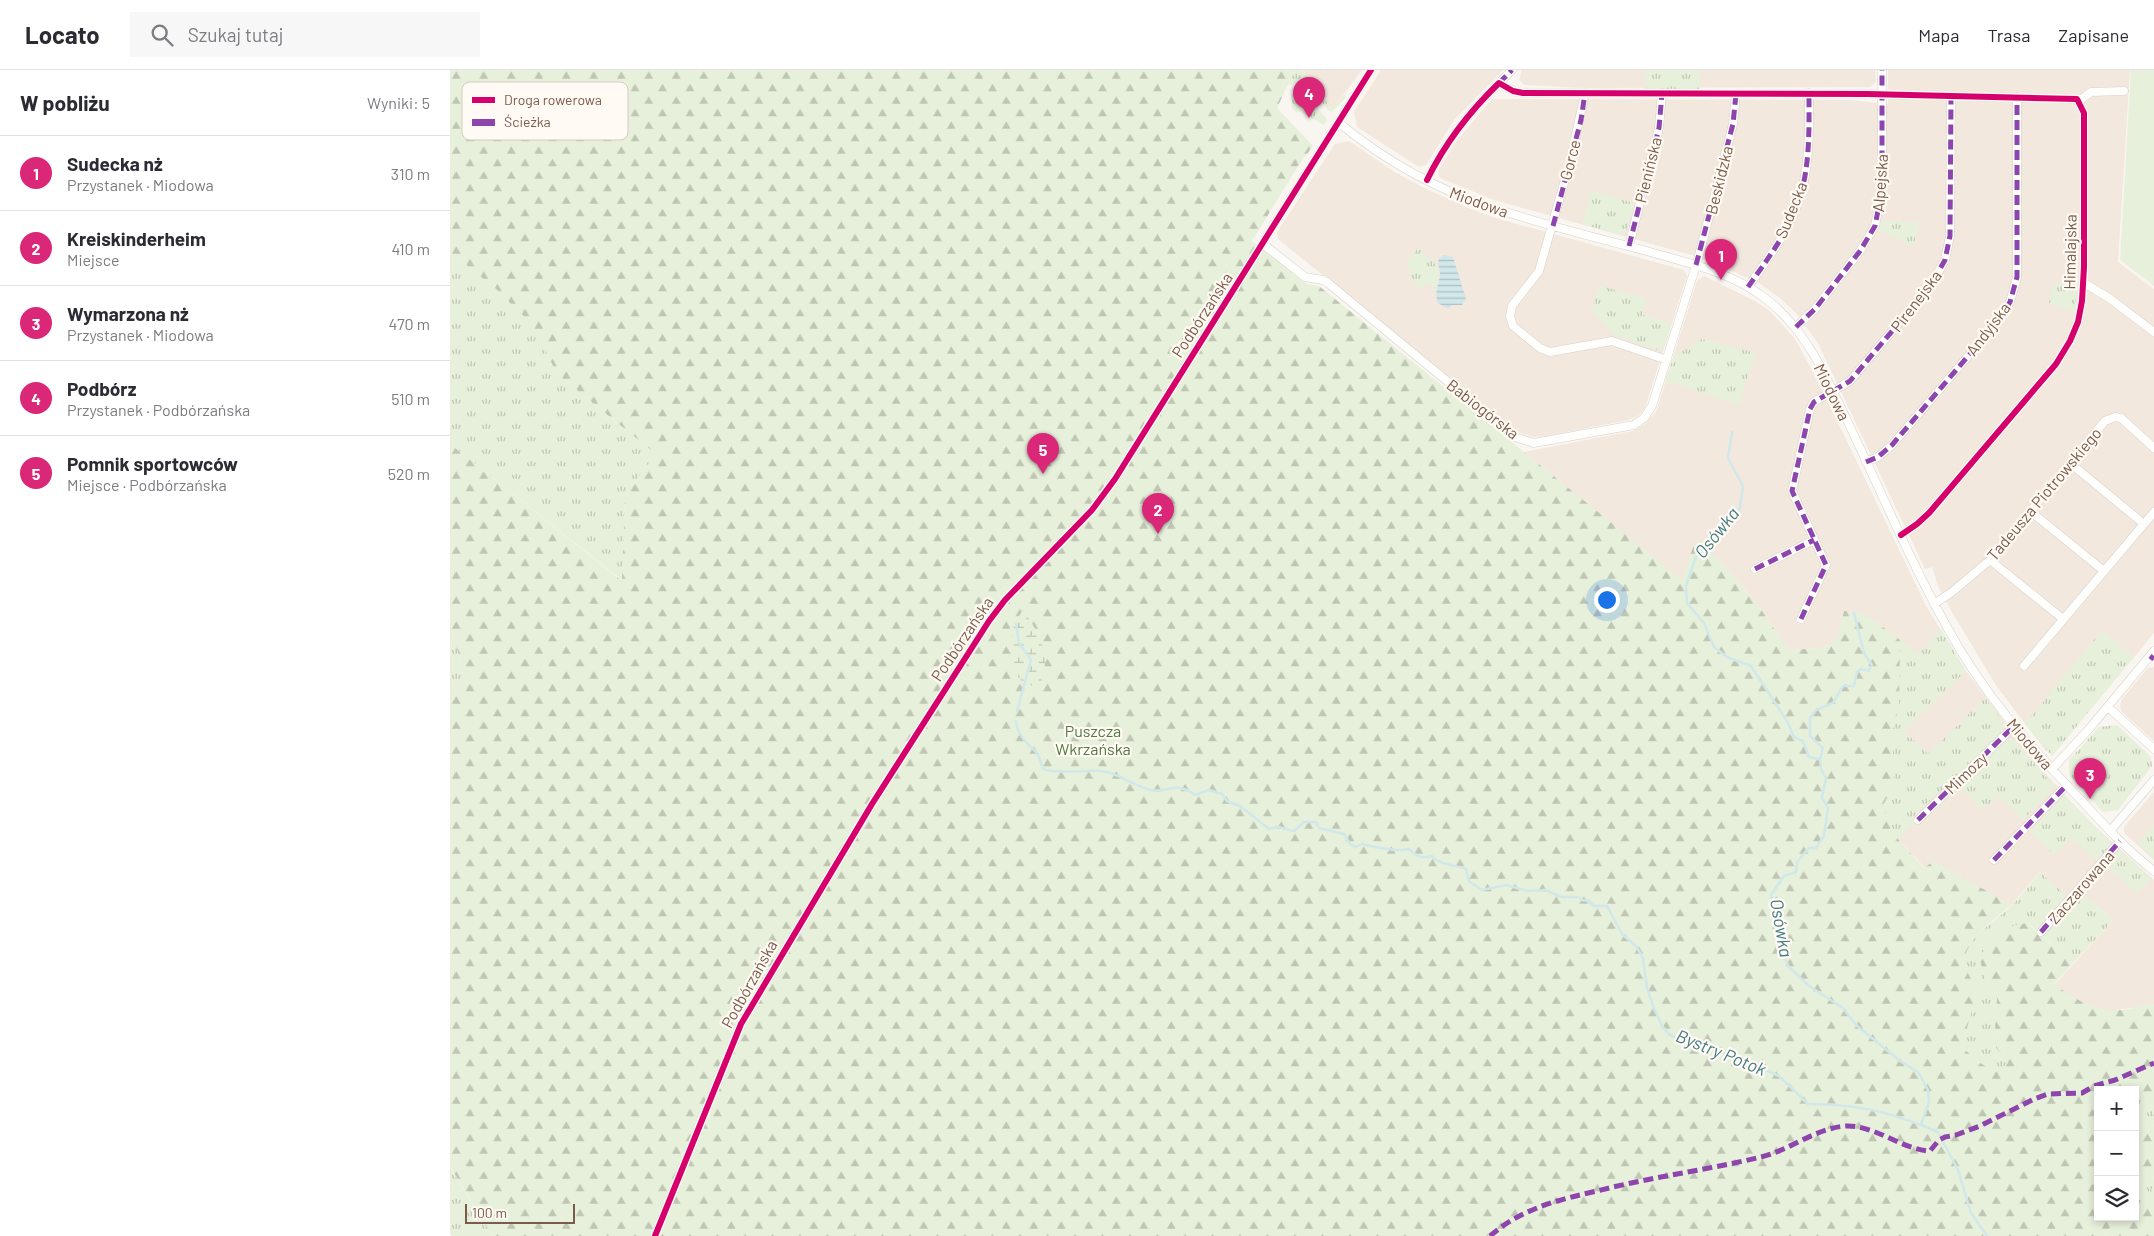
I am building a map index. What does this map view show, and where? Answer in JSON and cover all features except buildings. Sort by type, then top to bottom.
[{"type":"street","name":"Podbórzańska","points":[[655,1236],[741,1024],[850,841],[989,620],[1005,600],[1078,526],[1115,478],[1371,70]]},
{"type":"street","points":[[1427,180],[1443,150],[1466,117],[1512,70]]},
{"type":"street","name":"Alpejska","points":[[1796,327],[1815,310],[1855,259],[1875,226],[1882,190],[1882,70]]},
{"type":"street","points":[[1499,83],[1513,92],[1523,93],[1883,94],[2072,97],[2079,101],[2091,92],[2124,92]]},
{"type":"street","name":"Gorce","points":[[1585,93],[1570,162],[1553,226],[1538,274],[1512,306],[1510,316],[1513,326],[1540,348],[1550,352],[1612,342],[1666,360]]},
{"type":"street","name":"Pienińska","points":[[1629,246],[1659,128],[1662,93]]},
{"type":"street","name":"Sudecka","points":[[1748,287],[1783,235],[1802,190],[1808,149],[1810,93]]},
{"type":"street","name":"Beskidzka","points":[[1696,265],[1733,124],[1736,94]]},
{"type":"street","name":"Pirenejska","points":[[1801,619],[1826,565],[1792,491],[1810,409],[1814,402],[1850,382],[1931,285],[1945,260],[1950,236],[1951,96]]},
{"type":"street","name":"Andyjska","points":[[1866,462],[1878,457],[1892,445],[1998,320],[2013,294],[2017,277],[2018,96]]},
{"type":"street","name":"Himalajska","points":[[1901,535],[1929,513],[2056,364],[2070,341],[2078,322],[2084,283],[2084,113],[2079,101]]},
{"type":"street","name":"Miodowa","points":[[1338,122],[1388,158],[1427,180],[1476,202],[1553,226],[1696,265],[1748,287],[1774,305],[1796,327],[1813,354],[1934,604],[1959,648],[2014,726],[2110,831],[2154,871]]},
{"type":"street","name":"Babiogórska","points":[[1263,244],[1304,278],[1323,280],[1328,283],[1515,437],[1534,443],[1617,429],[1640,422],[1652,406],[1696,265]]},
{"type":"street","name":"Himalajska","points":[[2084,283],[2109,298],[2154,332]]},
{"type":"street","name":"Tadeusza Piotrowskiego","points":[[1934,604],[1952,592],[1990,560],[2104,421],[2115,417],[2121,418],[2154,448]]},
{"type":"street","points":[[2070,462],[2144,524]]},
{"type":"street","points":[[2030,511],[2104,571]]},
{"type":"street","points":[[2024,666],[2154,512]]},
{"type":"street","points":[[1755,569],[1814,540]]},
{"type":"street","points":[[1990,560],[2063,619]]},
{"type":"street","points":[[2052,769],[2153,655]]},
{"type":"street","points":[[2108,707],[2154,749]]},
{"type":"street","name":"Mimozy","points":[[1918,820],[2014,726]]},
{"type":"street","points":[[2110,831],[2154,780]]},
{"type":"street","points":[[1994,860],[2067,785]]},
{"type":"street","name":"Zaczarowana","points":[[2041,932],[2120,841]]},
{"type":"street","points":[[2042,916],[2049,923]]},
{"type":"shaded area","points":[[1303,70],[1362,70],[1332,110]]},
{"type":"shaded area","points":[[1381,70],[1503,70],[1454,120],[1426,165],[1419,167],[1357,127],[1354,112]]},
{"type":"shaded area","points":[[1522,70],[1875,70],[1876,82],[1870,87],[1584,88],[1525,85],[1519,80]]},
{"type":"shaded area","points":[[1888,70],[2130,70],[2118,262],[2154,289],[2154,633],[2056,751],[2046,751],[1997,687],[1949,607],[1938,586],[1932,567],[1925,569],[1818,343],[1796,313],[1762,285],[1709,260],[1494,200],[1440,178],[1438,171],[1454,144],[1492,99],[1849,100],[1888,104]]},
{"type":"shaded area","points":[[1349,141],[1393,171],[1424,188],[1466,207],[1492,217],[1684,270],[1687,276],[1645,408],[1639,415],[1629,420],[1546,436],[1535,437],[1517,432],[1278,239],[1277,232],[1335,144]]},
{"type":"shaded area","points":[[1704,276],[1755,301],[1770,311],[1795,339],[1820,385],[1926,606],[1966,671],[2035,762],[2088,820],[2154,880],[2154,1006],[2151,1003],[2141,1007],[2107,1011],[2073,999],[2054,985],[2114,920],[2081,893],[2072,902],[2040,872],[2011,905],[1978,887],[1925,868],[1898,839],[1844,611],[1839,639],[1822,648],[1789,650],[1753,598],[1718,559],[1695,542],[1682,581],[1524,452],[1633,431],[1645,424],[1656,412],[1697,281]]},
{"type":"shaded area","points":[[2154,667],[2154,741],[2122,712],[2120,706],[2122,699],[2148,668]]},
{"type":"shaded area","points":[[2154,792],[2154,860],[2124,833],[2124,827]]},
{"type":"green space","name":"Puszcza Wkrzańska","points":[[450,70],[1295,70],[1277,108],[1313,146],[1298,166],[1252,241],[1307,284],[1319,286],[1682,580],[1695,541],[1718,559],[1753,598],[1789,650],[1822,648],[1838,639],[1844,611],[1866,614],[1900,640],[1899,707],[1891,736],[1894,765],[1893,787],[1882,807],[1898,839],[1924,868],[1934,861],[2011,905],[1982,930],[1970,944],[1966,953],[1963,963],[1977,991],[1962,1047],[1977,1061],[1995,1072],[2008,1063],[1994,1045],[1997,998],[1984,976],[1979,956],[2007,927],[2027,923],[2073,963],[2054,984],[2088,1005],[2112,1010],[2124,1010],[2151,1003],[2154,1006],[2154,1107],[2139,1099],[2139,1086],[2094,1086],[2094,1221],[2113,1221],[2105,1236],[492,1236],[450,1166],[450,702],[465,680],[450,621],[450,444],[622,581],[625,495],[656,454],[557,374],[533,325],[495,288],[450,252]]},
{"type":"green space","points":[[1295,70],[1303,70],[1332,109],[1344,95],[1346,97],[1332,112],[1327,109],[1317,90],[1309,83],[1301,82],[1288,85]]},
{"type":"green space","points":[[1645,70],[1700,70],[1700,89],[1645,89]]},
{"type":"green space","points":[[2131,70],[2154,70],[2154,286],[2120,260]]},
{"type":"green space","points":[[1303,88],[1313,93],[1317,108],[1327,119],[1324,125],[1299,111],[1297,113],[1292,108],[1291,95],[1296,90]]},
{"type":"green space","points":[[1592,191],[1634,203],[1626,231],[1620,235],[1583,224]]},
{"type":"green space","points":[[1883,221],[1919,222],[1913,247],[1879,230]]},
{"type":"green space","points":[[1418,248],[1433,262],[1438,270],[1437,289],[1427,283],[1420,291],[1413,281],[1407,263]]},
{"type":"green space","points":[[450,252],[495,288],[534,325],[557,374],[656,454],[625,495],[623,581],[450,444]]},
{"type":"green space","points":[[2078,283],[2074,312],[2049,303],[2053,284]]},
{"type":"green space","points":[[1598,285],[1647,299],[1643,315],[1672,324],[1664,348],[1657,350],[1613,334],[1592,311]]},
{"type":"green space","points":[[1702,339],[1756,353],[1739,405],[1665,381],[1674,356]]},
{"type":"green space","points":[[1023,610],[1035,628],[1045,656],[1045,666],[1039,687],[1024,684],[1016,674],[1010,629]]},
{"type":"green space","points":[[450,621],[465,680],[450,702]]},
{"type":"green space","points":[[1941,629],[1966,671],[1904,731],[1928,754],[1985,698],[2007,727],[1911,819],[1914,823],[1898,839],[1881,807],[1893,787],[1894,765],[1891,736],[1899,707],[1900,640],[1919,654]]},
{"type":"green space","points":[[2102,630],[2134,657],[2052,756],[2025,724]]},
{"type":"green space","points":[[2117,725],[2147,753],[2151,758],[2152,766],[2118,810],[2103,812],[2069,775],[2069,760],[2099,727]]},
{"type":"green space","points":[[2010,736],[2055,787],[2023,820],[2000,796],[1983,810],[1959,786]]},
{"type":"green space","points":[[2064,795],[2113,845],[2098,862],[2070,837],[2055,855],[2031,833],[2035,826]]},
{"type":"green space","points":[[2154,825],[2154,859],[2138,843]]},
{"type":"green space","points":[[2118,849],[2152,878],[2137,894],[2105,864]]},
{"type":"green space","points":[[2040,872],[2072,901],[2081,893],[2114,920],[2073,963],[2028,923],[1984,976],[1997,998],[1994,1045],[2009,1063],[1995,1072],[1977,1061],[1962,1047],[1977,991],[1963,963],[1976,936],[2012,905]]},
{"type":"green space","points":[[2139,1099],[2154,1107],[2154,1126],[2139,1118]]},
{"type":"green space","points":[[2139,1118],[2154,1126],[2154,1176],[2139,1189]]},
{"type":"green space","points":[[450,1167],[492,1236],[452,1236],[450,1233]]},
{"type":"green space","points":[[2154,1176],[2154,1236],[2105,1236],[2113,1221],[2139,1221],[2139,1189]]},
{"type":"green space","points":[[2154,1186],[2154,1232],[2151,1236],[2117,1236],[2127,1221],[2139,1221],[2139,1204]]},
{"type":"water","points":[[1444,255],[1453,257],[1466,299],[1462,305],[1452,305],[1448,309],[1438,303],[1436,296],[1440,274],[1438,260]]},
{"type":"waterway","name":"Osówka","points":[[1732,432],[1728,458],[1743,486],[1740,508],[1726,526],[1705,542],[1695,559],[1686,586],[1687,603],[1704,623],[1714,647],[1727,657],[1751,666],[1787,721],[1794,737],[1803,741],[1809,757],[1820,759],[1821,769],[1826,778],[1822,798],[1828,808],[1824,836],[1816,848],[1809,848],[1797,862],[1796,872],[1784,876],[1771,895],[1782,948],[1788,966],[1809,986],[1843,1008],[1856,1025],[1900,1061],[1918,1072],[1928,1090],[1929,1102],[1921,1125],[1938,1132],[1958,1170],[1971,1213],[1987,1236]]},
{"type":"waterway","points":[[1820,759],[1823,748],[1810,736],[1810,718],[1816,710],[1833,703],[1843,686],[1854,686],[1857,672],[1861,669],[1869,671],[1872,665],[1864,653],[1854,613]]},
{"type":"waterway","name":"Bystry Potok","points":[[1016,624],[1019,643],[1031,660],[1017,711]]},
{"type":"waterway","name":"Bystry Potok","points":[[1016,721],[1020,735],[1038,754],[1044,769],[1062,772],[1107,772],[1151,790],[1181,788],[1195,795],[1209,790],[1222,794],[1227,801],[1240,806],[1269,829],[1278,827],[1294,831],[1304,822],[1316,822],[1319,828],[1344,834],[1350,844],[1356,847],[1362,844],[1393,850],[1409,849],[1420,857],[1432,856],[1443,863],[1466,869],[1469,881],[1482,890],[1506,885],[1528,891],[1546,890],[1561,897],[1578,897],[1589,901],[1594,906],[1607,906],[1622,934],[1636,946],[1643,958],[1647,988],[1653,1006],[1662,1026],[1670,1035],[1679,1039],[1717,1047],[1779,1076],[1808,1104],[1838,1105],[1866,1109],[1893,1115],[1921,1125]]},
{"type":"marked path","points":[[1499,83],[1512,70]]},
{"type":"marked path","points":[[1796,327],[1815,309],[1860,251],[1875,226],[1882,190],[1882,70]]},
{"type":"marked path","points":[[1553,226],[1581,120],[1585,93]]},
{"type":"marked path","points":[[1629,246],[1659,128],[1662,93]]},
{"type":"marked path","points":[[1748,287],[1780,241],[1798,203],[1805,178],[1808,154],[1809,93]]},
{"type":"marked path","points":[[1696,265],[1733,124],[1736,94]]},
{"type":"marked path","points":[[1801,619],[1826,565],[1792,491],[1810,409],[1814,402],[1850,381],[1931,285],[1945,260],[1950,236],[1951,96]]},
{"type":"marked path","points":[[1866,462],[1878,457],[1892,445],[1999,320],[2010,302],[2017,277],[2017,97]]},
{"type":"marked path","points":[[1755,569],[1814,540]]},
{"type":"marked path","points":[[2150,656],[2154,659]]},
{"type":"marked path","points":[[1918,820],[2014,726]]},
{"type":"marked path","points":[[1994,860],[2067,785]]},
{"type":"marked path","points":[[2041,932],[2120,841]]},
{"type":"marked path","points":[[1490,1236],[1527,1212],[1554,1202],[1617,1186],[1761,1157],[1835,1128],[1846,1126],[1868,1129],[1910,1147],[1930,1151],[1939,1140],[1980,1126],[2034,1099],[2048,1094],[2082,1093],[2094,1086],[2115,1080],[2154,1063]]},
{"type":"cycle path","points":[[655,1236],[741,1024],[872,804],[989,621],[1005,600],[1092,510],[1115,479],[1371,70]]},
{"type":"cycle path","points":[[1427,180],[1459,128],[1499,83],[1513,91],[1523,93],[1868,94],[2077,99],[2084,113],[2084,267],[2082,301],[2078,322],[2070,341],[2056,364],[1929,513],[1901,535]]},
{"type":"place","name":"Podbórz","points":[[1309,118]]},
{"type":"place","name":"Sudecka nż","points":[[1721,280]]},
{"type":"place","name":"Pomnik sportowców","points":[[1043,474]]},
{"type":"place","name":"Kreiskinderheim","points":[[1158,534]]},
{"type":"place","name":"Wymarzona nż","points":[[2090,799]]}]
